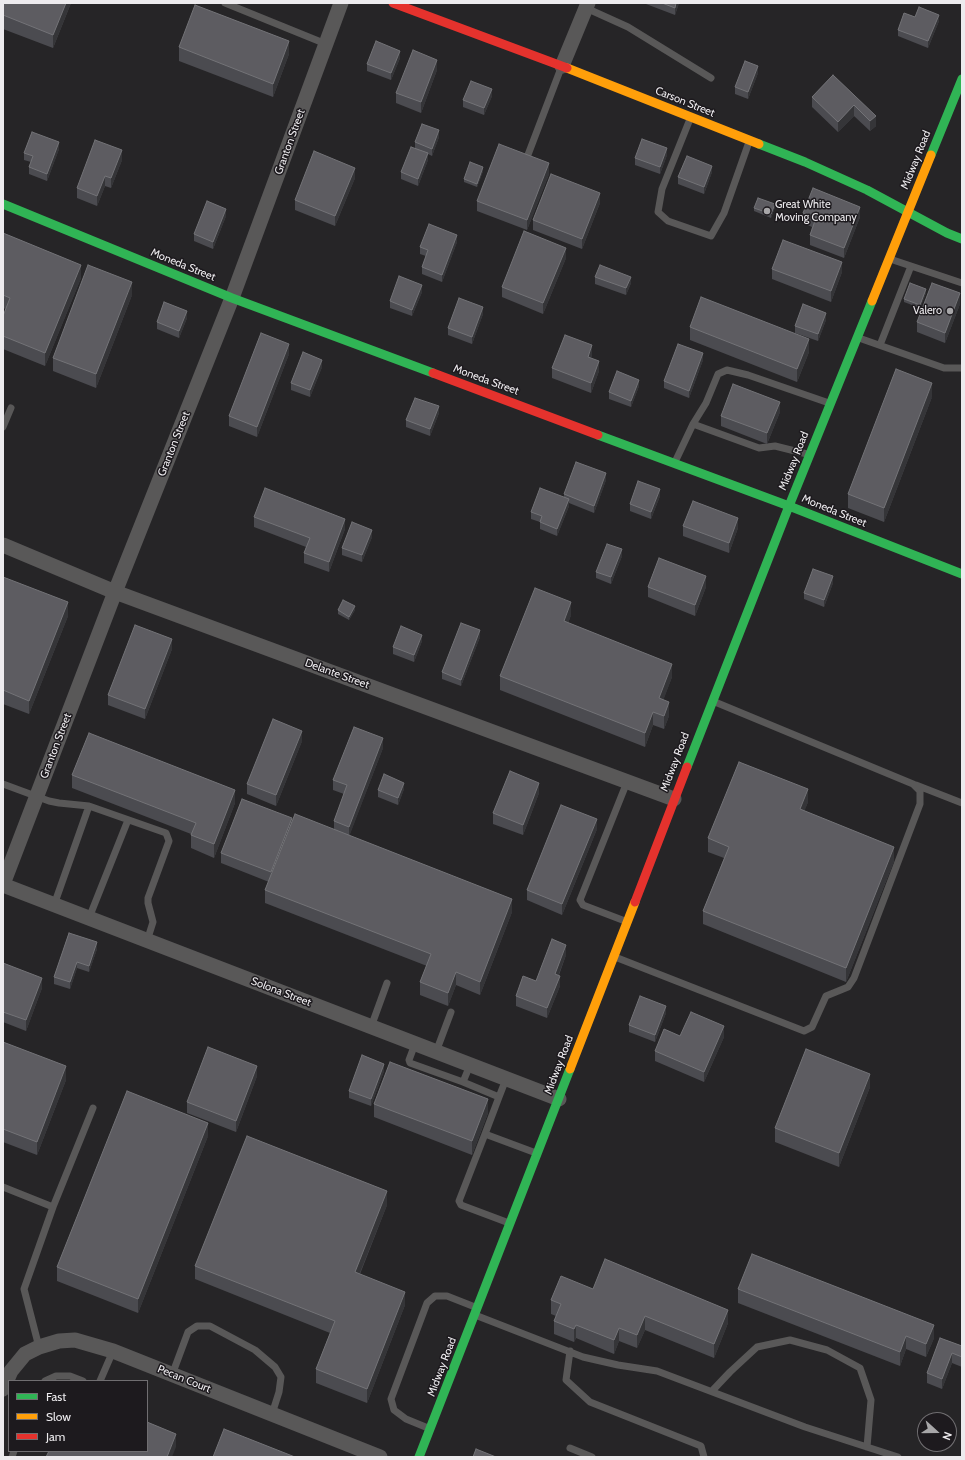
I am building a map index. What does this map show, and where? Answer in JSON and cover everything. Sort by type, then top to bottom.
[{"type":"street","name":"Granton Street","points":[[3,884],[115,592],[232,298],[341,3]]},
{"type":"street","name":"Carson Street","points":[[393,3],[562,66],[805,162],[867,190],[962,239]]},
{"type":"street","points":[[562,66],[587,5]]},
{"type":"street","name":"Midway Road","points":[[419,1457],[712,701],[809,455],[962,79]]},
{"type":"street","name":"Moneda Street","points":[[3,204],[232,298],[789,506],[962,574]]},
{"type":"street","name":"Delante Street","points":[[3,545],[115,592],[674,799]]},
{"type":"street","name":"Solona Street","points":[[3,884],[147,941],[559,1099]]},
{"type":"street","name":"Pecan Court","points":[[3,1389],[11,1371],[25,1354],[39,1347],[59,1341],[75,1340],[113,1351],[380,1457]]},
{"type":"lane","points":[[225,3],[326,44]]},
{"type":"lane","points":[[587,5],[628,27],[711,78]]},
{"type":"lane","points":[[526,160],[562,66]]},
{"type":"lane","points":[[691,117],[662,189],[658,212],[668,221],[711,236],[724,213],[749,140]]},
{"type":"lane","points":[[889,259],[962,283]]},
{"type":"lane","points":[[880,346],[911,266]]},
{"type":"lane","points":[[857,337],[944,368],[962,368]]},
{"type":"lane","points":[[675,463],[693,424],[706,403],[718,374],[727,370],[748,375],[831,403]]},
{"type":"lane","points":[[3,428],[11,408]]},
{"type":"lane","points":[[693,424],[759,448],[776,446],[809,455]]},
{"type":"lane","points":[[712,701],[962,803]]},
{"type":"lane","points":[[627,782],[580,900],[583,905],[627,922]]},
{"type":"lane","points":[[3,784],[59,803],[89,806],[166,833],[169,841],[148,898],[153,922],[147,941]]},
{"type":"lane","points":[[613,956],[804,1031],[812,1027],[826,996],[848,987],[854,978],[920,804],[920,791],[913,784]]},
{"type":"lane","points":[[54,905],[89,806]]},
{"type":"lane","points":[[89,918],[128,820]]},
{"type":"lane","points":[[371,1027],[387,983]]},
{"type":"lane","points":[[436,1052],[451,1012]]},
{"type":"lane","points":[[415,1044],[409,1060],[410,1063],[499,1097]]},
{"type":"lane","points":[[463,1082],[470,1064]]},
{"type":"lane","points":[[506,1078],[459,1201],[461,1204],[510,1223]]},
{"type":"lane","points":[[39,1347],[24,1289],[53,1207],[93,1108]]},
{"type":"lane","points":[[485,1134],[537,1154]]},
{"type":"lane","points":[[3,1187],[53,1207]]},
{"type":"lane","points":[[431,1429],[406,1419],[394,1410],[391,1400],[427,1303],[435,1296],[447,1296],[476,1312],[583,1357],[657,1371],[805,1427],[898,1457]]},
{"type":"lane","points":[[172,1374],[188,1332],[197,1326],[210,1326],[255,1350],[275,1367],[281,1377],[279,1392],[272,1414]]},
{"type":"lane","points":[[712,1391],[757,1347],[790,1340],[827,1350],[860,1368],[871,1400],[867,1447]]},
{"type":"lane","points":[[100,1380],[113,1351]]},
{"type":"lane","points":[[570,1351],[566,1380],[590,1402],[701,1446],[704,1457]]},
{"type":"lane","points":[[47,1380],[56,1376],[70,1376],[80,1380]]},
{"type":"lane","points":[[570,1448],[592,1457]]},
{"type":"building","points":[[3,3],[66,3],[53,35],[3,15]]},
{"type":"building","points":[[662,3],[676,3],[675,8]]},
{"type":"building","points":[[195,5],[289,41],[273,84],[179,47]]},
{"type":"building","points":[[919,7],[939,15],[928,41],[898,30],[904,13],[915,17]]},
{"type":"building","points":[[376,41],[400,51],[391,73],[367,64]]},
{"type":"building","points":[[413,50],[437,60],[421,102],[396,93]]},
{"type":"building","points":[[745,61],[758,66],[748,92],[735,87]]},
{"type":"building","points":[[833,75],[876,116],[870,121],[854,105],[838,122],[812,97]]},
{"type":"building","points":[[471,81],[492,89],[484,108],[463,100]]},
{"type":"building","points":[[422,124],[439,130],[432,149],[415,142]]},
{"type":"building","points":[[32,132],[59,142],[47,174],[29,167],[33,156],[24,153]]},
{"type":"building","points":[[642,139],[667,148],[660,167],[635,158]]},
{"type":"building","points":[[95,140],[122,150],[111,178],[105,176],[97,196],[77,188]]},
{"type":"building","points":[[499,144],[549,163],[527,220],[477,201]]},
{"type":"building","points":[[411,147],[428,153],[418,179],[401,172]]},
{"type":"building","points":[[314,151],[355,168],[335,216],[295,200]]},
{"type":"building","points":[[687,156],[712,166],[704,187],[678,177]]},
{"type":"building","points":[[470,162],[483,167],[477,184],[464,179]]},
{"type":"building","points":[[551,174],[600,193],[582,239],[533,220]]},
{"type":"building","points":[[813,188],[860,207],[844,248],[810,235],[816,218],[803,213]]},
{"type":"building","points":[[758,198],[775,204],[771,214],[754,208]]},
{"type":"building","points":[[207,201],[226,209],[213,242],[194,234]]},
{"type":"building","points":[[429,224],[457,235],[442,275],[422,267],[428,250],[420,247]]},
{"type":"building","points":[[524,231],[566,248],[543,303],[502,287]]},
{"type":"building","points":[[3,233],[81,265],[45,353],[3,336],[3,316],[10,298],[3,295]]},
{"type":"building","points":[[783,240],[842,262],[831,291],[772,269]]},
{"type":"building","points":[[88,265],[132,282],[96,374],[53,358]]},
{"type":"building","points":[[600,265],[631,277],[626,288],[595,277]]},
{"type":"building","points":[[399,276],[422,285],[412,310],[390,301]]},
{"type":"building","points":[[910,283],[926,289],[920,305],[904,299]]},
{"type":"building","points":[[932,283],[960,293],[945,333],[917,322]]},
{"type":"building","points":[[701,297],[809,339],[797,369],[690,327]]},
{"type":"building","points":[[459,298],[483,307],[472,337],[448,328]]},
{"type":"building","points":[[164,302],[187,311],[179,331],[157,322]]},
{"type":"building","points":[[803,304],[826,313],[818,334],[795,326]]},
{"type":"building","points":[[261,333],[289,344],[257,427],[229,416]]},
{"type":"building","points":[[565,335],[592,345],[588,357],[599,361],[591,383],[552,368]]},
{"type":"building","points":[[678,344],[703,353],[689,391],[664,381]]},
{"type":"building","points":[[303,352],[322,360],[310,390],[291,383]]},
{"type":"building","points":[[896,369],[932,383],[884,508],[848,494]]},
{"type":"building","points":[[617,371],[639,380],[631,401],[609,392]]},
{"type":"building","points":[[733,384],[780,402],[767,433],[721,416]]},
{"type":"building","points":[[415,398],[439,406],[430,429],[406,420]]},
{"type":"building","points":[[576,462],[606,473],[594,506],[564,494]]},
{"type":"building","points":[[638,481],[660,489],[651,512],[630,504]]},
{"type":"building","points":[[265,488],[345,519],[329,562],[304,553],[310,538],[254,517]]},
{"type":"building","points":[[540,488],[569,499],[557,529],[540,522],[542,516],[531,512]]},
{"type":"building","points":[[693,501],[738,518],[729,543],[683,526]]},
{"type":"building","points":[[352,522],[372,530],[362,555],[342,548]]},
{"type":"building","points":[[607,544],[622,549],[611,577],[596,572]]},
{"type":"building","points":[[659,558],[706,576],[695,605],[648,587]]},
{"type":"building","points":[[813,569],[833,576],[824,600],[804,593]]},
{"type":"building","points":[[3,577],[68,602],[29,701],[3,690]]},
{"type":"building","points":[[535,588],[571,602],[564,621],[672,664],[659,698],[669,702],[664,716],[653,712],[645,733],[500,676]]},
{"type":"building","points":[[343,600],[355,606],[349,617],[338,610]]},
{"type":"building","points":[[461,623],[480,630],[461,680],[442,672]]},
{"type":"building","points":[[135,625],[172,639],[145,709],[108,695]]},
{"type":"building","points":[[401,626],[422,635],[414,655],[393,647]]},
{"type":"building","points":[[273,719],[302,731],[276,795],[247,784]]},
{"type":"building","points":[[354,727],[383,738],[349,827],[334,821],[347,785],[333,780]]},
{"type":"building","points":[[89,733],[235,790],[214,844],[191,835],[196,823],[72,775]]},
{"type":"building","points":[[739,762],[808,789],[800,809],[894,847],[846,968],[703,911],[729,847],[708,838]]},
{"type":"building","points":[[510,771],[539,783],[523,825],[493,813]]},
{"type":"building","points":[[384,774],[404,783],[398,798],[378,790]]},
{"type":"building","points":[[242,799],[292,818],[271,872],[221,853]]},
{"type":"building","points":[[561,805],[597,819],[562,904],[527,890]]},
{"type":"building","points":[[295,814],[512,899],[480,982],[456,972],[448,993],[420,982],[431,954],[265,890]]},
{"type":"building","points":[[69,933],[97,942],[89,966],[77,962],[70,982],[54,977]]},
{"type":"building","points":[[552,939],[566,945],[555,974],[560,976],[547,1008],[516,996],[523,976],[536,981]]},
{"type":"building","points":[[3,963],[42,978],[26,1020],[3,1012]]},
{"type":"building","points":[[640,996],[666,1006],[655,1035],[629,1025]]},
{"type":"building","points":[[691,1012],[724,1026],[704,1072],[655,1051],[664,1029],[680,1036]]},
{"type":"building","points":[[3,1042],[66,1066],[37,1142],[3,1129]]},
{"type":"building","points":[[208,1047],[257,1066],[236,1121],[187,1102]]},
{"type":"building","points":[[806,1049],[870,1074],[839,1153],[775,1128]]},
{"type":"building","points":[[362,1055],[384,1064],[371,1099],[349,1091]]},
{"type":"building","points":[[390,1062],[488,1099],[472,1141],[374,1104]]},
{"type":"building","points":[[127,1091],[208,1123],[138,1299],[57,1267]]},
{"type":"building","points":[[247,1136],[387,1191],[355,1272],[405,1292],[367,1389],[316,1369],[335,1321],[195,1266]]},
{"type":"building","points":[[752,1254],[934,1325],[926,1344],[906,1336],[900,1352],[738,1289]]},
{"type":"building","points":[[605,1259],[728,1310],[714,1344],[645,1316],[637,1335],[619,1328],[614,1340],[576,1325],[574,1329],[554,1321],[561,1304],[551,1300],[561,1276],[593,1289]]},
{"type":"building","points":[[940,1338],[962,1346],[962,1357],[952,1353],[942,1379],[927,1373]]},
{"type":"building","points":[[148,1422],[176,1434],[167,1457],[46,1457],[48,1452],[148,1452]]},
{"type":"building","points":[[224,1429],[295,1457],[213,1457]]},
{"type":"building","points":[[476,1449],[496,1457],[473,1457]]},
{"type":"traffic: fast","points":[[931,155],[962,79]]},
{"type":"traffic: fast","points":[[759,144],[805,162],[867,190],[947,233],[962,239]]},
{"type":"traffic: fast","points":[[3,204],[232,298],[433,373]]},
{"type":"traffic: fast","points":[[687,767],[789,506],[872,301]]},
{"type":"traffic: fast","points":[[598,435],[789,506],[962,574]]},
{"type":"traffic: fast","points":[[419,1457],[570,1069]]},
{"type":"traffic: slow","points":[[567,68],[759,144]]},
{"type":"traffic: slow","points":[[872,301],[931,155]]},
{"type":"traffic: slow","points":[[570,1069],[635,902]]},
{"type":"traffic: jam","points":[[393,3],[567,68]]},
{"type":"traffic: jam","points":[[433,373],[598,435]]},
{"type":"traffic: jam","points":[[635,902],[687,767]]},
{"type":"place","name":"Great White Moving Company","points":[[767,211]]},
{"type":"place","name":"Valero","points":[[950,311]]}]
